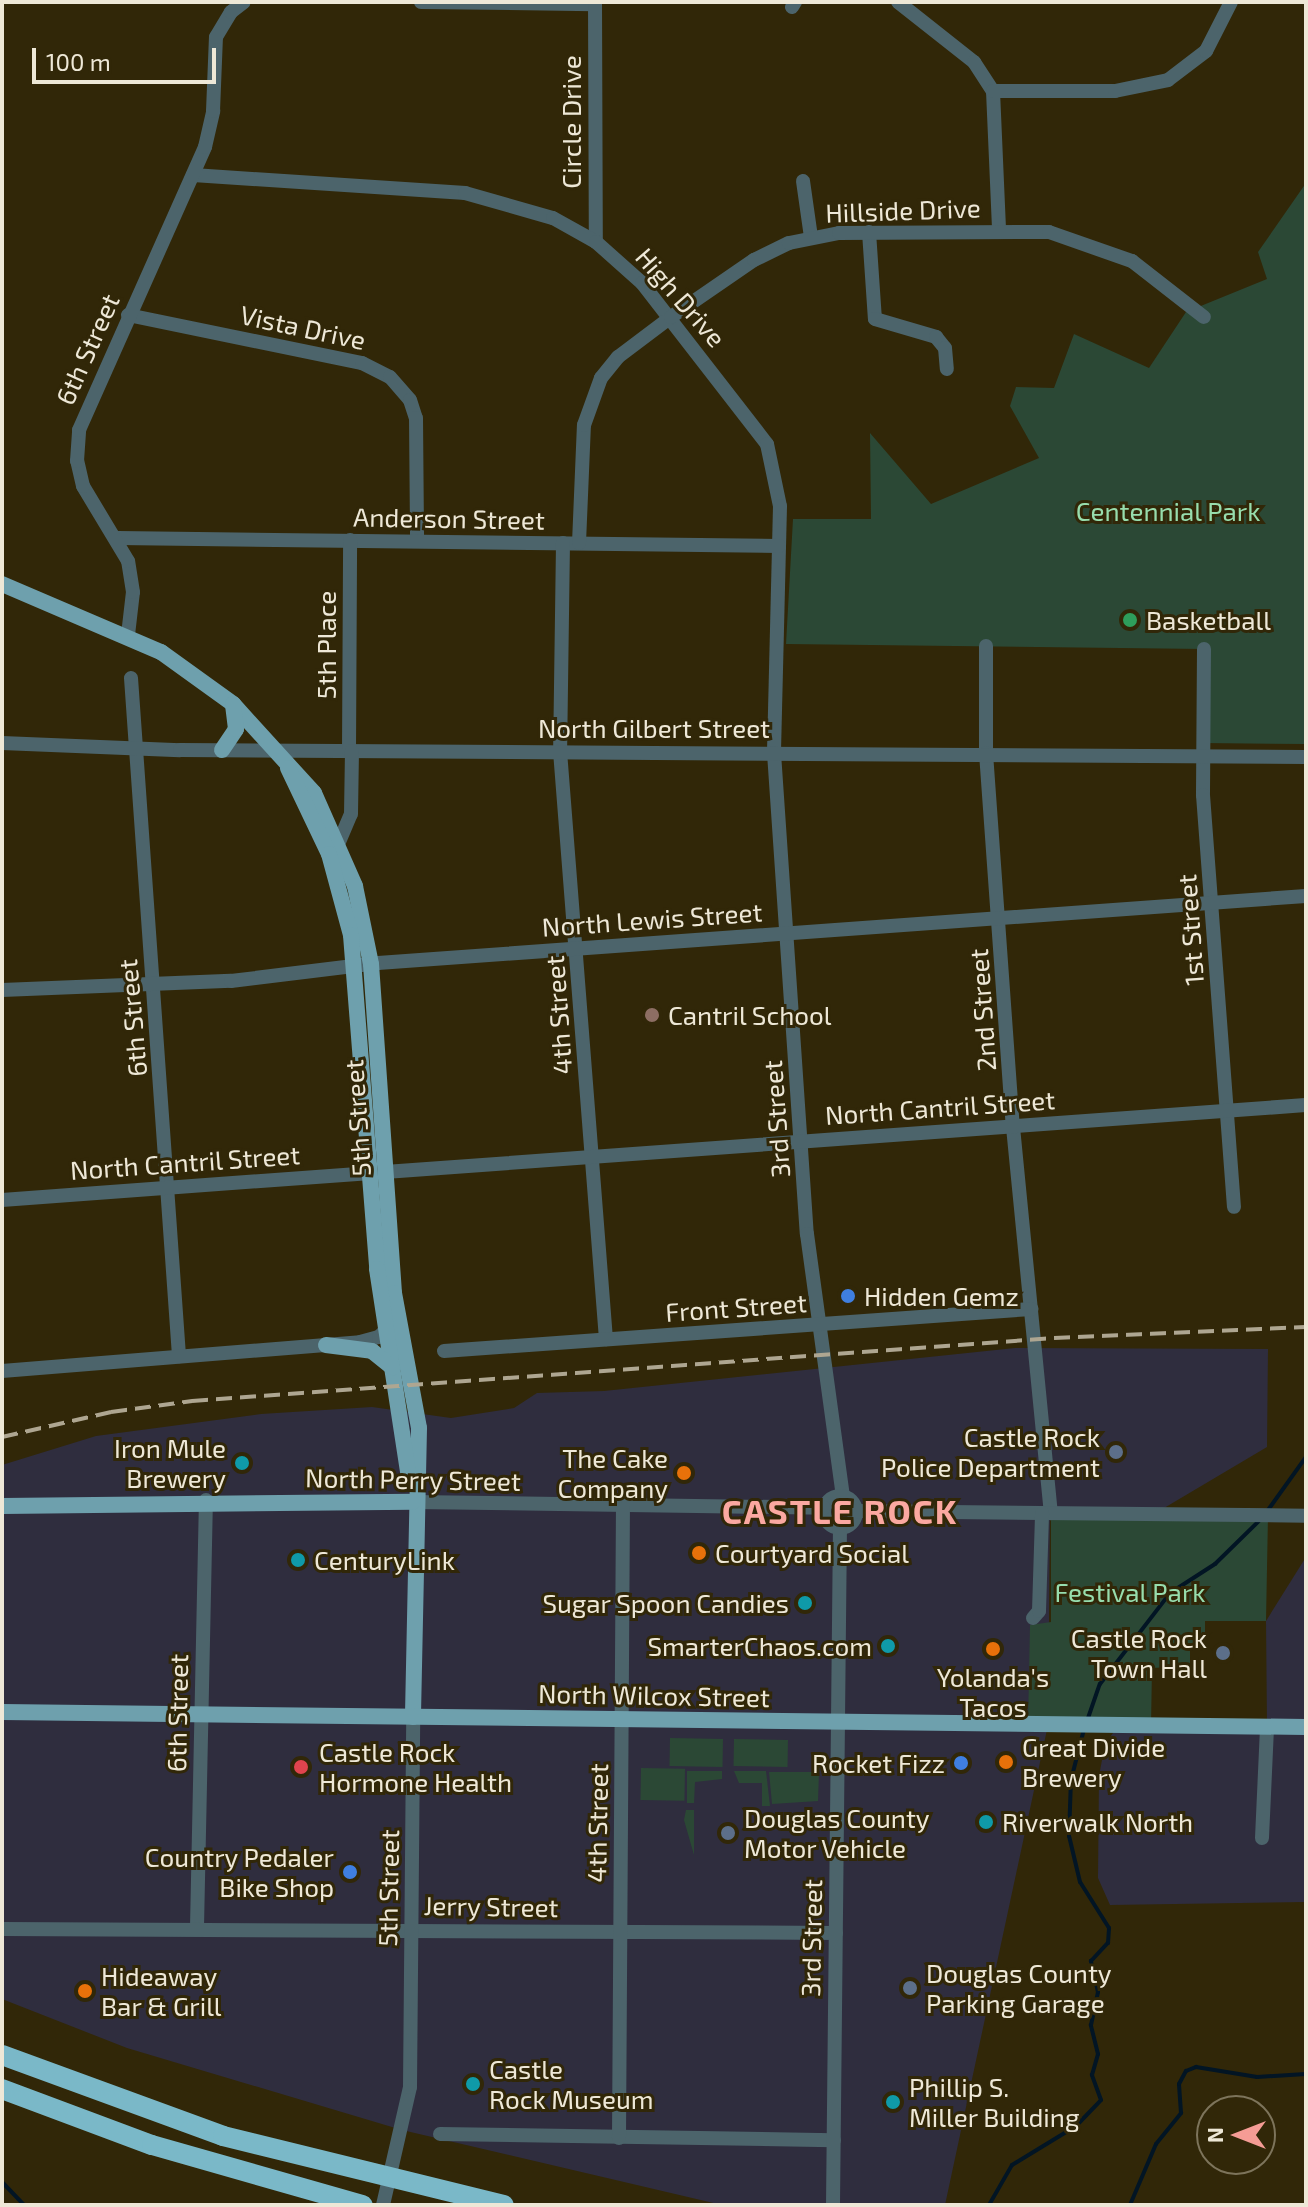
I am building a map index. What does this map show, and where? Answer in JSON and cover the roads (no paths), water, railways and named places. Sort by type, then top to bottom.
[{"type":"highway","points":[[2,2046],[67,2082]]},
{"type":"highway","points":[[2,2055],[67,2082],[223,2136],[504,2205]]},
{"type":"highway","points":[[2,2089],[165,2149],[363,2205]]},
{"type":"main road","name":"5th Street","points":[[3,586],[128,635],[184,665],[233,704],[280,750],[314,793],[339,842],[362,910],[363,965],[387,1289],[386,1333],[413,1502]]},
{"type":"main road","points":[[222,750],[236,729],[233,704]]},
{"type":"main road","name":"5th Street","points":[[280,750],[333,866],[363,965]]},
{"type":"main road","name":"5th Street","points":[[387,1289],[419,1428],[413,1502],[413,1717]]},
{"type":"main road","points":[[326,1345],[372,1351],[392,1367]]},
{"type":"main road","name":"North Perry Street","points":[[2,1506],[206,1500],[413,1502]]},
{"type":"main road","name":"North Wilcox Street","points":[[2,1712],[1306,1727]]},
{"type":"street","name":"6th Street","points":[[128,635],[132,577],[118,538],[83,486],[77,450],[87,405],[193,175],[211,122],[216,37],[231,12],[244,2]]},
{"type":"street","points":[[421,2],[595,3]]},
{"type":"street","points":[[898,2],[974,62],[993,91],[999,231]]},
{"type":"street","points":[[993,91],[1152,86],[1197,61],[1215,40],[1231,2]]},
{"type":"street","name":"Circle Drive","points":[[595,3],[596,242]]},
{"type":"street","name":"High Drive","points":[[193,175],[477,195],[542,213],[596,242],[630,270],[671,317],[767,444],[779,495],[779,546]]},
{"type":"street","points":[[803,181],[811,237]]},
{"type":"street","points":[[869,232],[875,319],[936,337],[945,348],[947,369]]},
{"type":"street","name":"Hillside Drive","points":[[579,543],[588,407],[610,365],[671,317],[754,260],[811,237],[869,232],[1049,232],[1111,250],[1152,273],[1204,317]]},
{"type":"street","name":"Vista Drive","points":[[128,315],[362,363],[390,377],[410,400],[416,418],[417,541]]},
{"type":"street","name":"Anderson Street","points":[[118,538],[779,546]]},
{"type":"street","name":"5th Place","points":[[339,842],[351,814],[350,540]]},
{"type":"street","name":"4th Street","points":[[563,543],[560,751],[578,948],[606,1339]]},
{"type":"street","name":"3rd Street","points":[[779,546],[774,753],[817,1326],[834,1411],[843,1496]]},
{"type":"street","name":"2nd Street","points":[[986,646],[986,753],[1013,1127],[1032,1309],[1047,1513],[1039,1611],[1033,1618]]},
{"type":"street","name":"1st Street","points":[[1204,649],[1202,756],[1234,1207]]},
{"type":"street","name":"6th Street","points":[[131,678],[179,1356]]},
{"type":"street","name":"North Gilbert Street","points":[[2,743],[222,750],[1306,757]]},
{"type":"street","name":"North Lewis Street","points":[[2,990],[152,984],[578,948],[1306,896]]},
{"type":"street","name":"North Cantril Street","points":[[2,1200],[1306,1105]]},
{"type":"street","points":[[360,1342],[370,1337],[387,1289]]},
{"type":"street","name":"Front Street","points":[[444,1351],[1032,1309]]},
{"type":"street","points":[[2,1371],[360,1342],[386,1333]]},
{"type":"street","points":[[856,1511],[850,1525],[840,1528],[827,1521],[824,1508],[832,1498],[843,1496],[856,1511],[1306,1516]]},
{"type":"street","name":"6th Street","points":[[197,1927],[206,1500]]},
{"type":"street","name":"North Perry Street","points":[[413,1502],[623,1509],[824,1508]]},
{"type":"street","name":"4th Street","points":[[619,2138],[623,1509]]},
{"type":"street","name":"3rd Street","points":[[833,2205],[840,1528]]},
{"type":"street","name":"5th Street","points":[[383,2205],[410,2087],[413,1717]]},
{"type":"street","points":[[1262,1838],[1267,1727]]},
{"type":"street","name":"Jerry Street","points":[[2,1929],[197,1927],[836,1933]]},
{"type":"street","points":[[440,2134],[834,2140]]},
{"type":"waterway","points":[[1268,1510],[1306,1457]]},
{"type":"waterway","points":[[1087,1721],[1100,1684],[1170,1593],[1215,1564],[1260,1520]]},
{"type":"waterway","points":[[989,2205],[1012,2165],[1076,2126],[1101,2100],[1092,2075],[1098,2054],[1091,2025],[1098,1992],[1091,1961],[1108,1943],[1109,1928],[1080,1882],[1069,1836],[1071,1780],[1084,1729]]},
{"type":"waterway","points":[[1130,2205],[1156,2144],[1181,2113],[1179,2084],[1186,2071],[1196,2067],[1257,2077],[1306,2074]]},
{"type":"waterway","points":[[2,2182],[24,2205]]},
{"type":"railway","points":[[2,1437],[111,1412],[192,1401],[1054,1338],[1306,1327]]},
{"type":"place","name":"Basketball","points":[[1130,620]]},
{"type":"place","name":"Cantril School","points":[[652,1015]]},
{"type":"place","name":"Hidden Gemz","points":[[848,1296]]},
{"type":"place","name":"Castle Rock Police Department","points":[[1116,1452]]},
{"type":"place","name":"Iron Mule Brewery","points":[[242,1463]]},
{"type":"place","name":"The Cake Company","points":[[684,1473]]},
{"type":"place","name":"Courtyard Social","points":[[699,1553]]},
{"type":"place","name":"CenturyLink","points":[[298,1560]]},
{"type":"place","name":"Sugar Spoon Candies","points":[[805,1603]]},
{"type":"place","name":"SmarterChaos.com","points":[[888,1646]]},
{"type":"place","name":"Yolanda's Tacos","points":[[993,1649]]},
{"type":"place","name":"Castle Rock Town Hall","points":[[1223,1653]]},
{"type":"place","name":"Great Divide Brewery","points":[[1006,1762]]},
{"type":"place","name":"Rocket Fizz","points":[[961,1763]]},
{"type":"place","name":"Castle Rock Hormone Health","points":[[301,1767]]},
{"type":"place","name":"Riverwalk North","points":[[986,1822]]},
{"type":"place","name":"Douglas County Motor Vehicle","points":[[728,1833]]},
{"type":"place","name":"Country Pedaler Bike Shop","points":[[350,1872]]},
{"type":"place","name":"Douglas County Parking Garage","points":[[910,1988]]},
{"type":"place","name":"Hideaway Bar & Grill","points":[[85,1991]]},
{"type":"place","name":"Castle Rock Museum","points":[[473,2084]]},
{"type":"place","name":"Phillip S. Miller Building","points":[[893,2102]]},
{"type":"district","name":"CASTLE ROCK","points":[[840,1511]]},
{"type":"park label","name":"Centennial Park","points":[[1168,511]]},
{"type":"park label","name":"Festival Park","points":[[1130,1592]]}]
